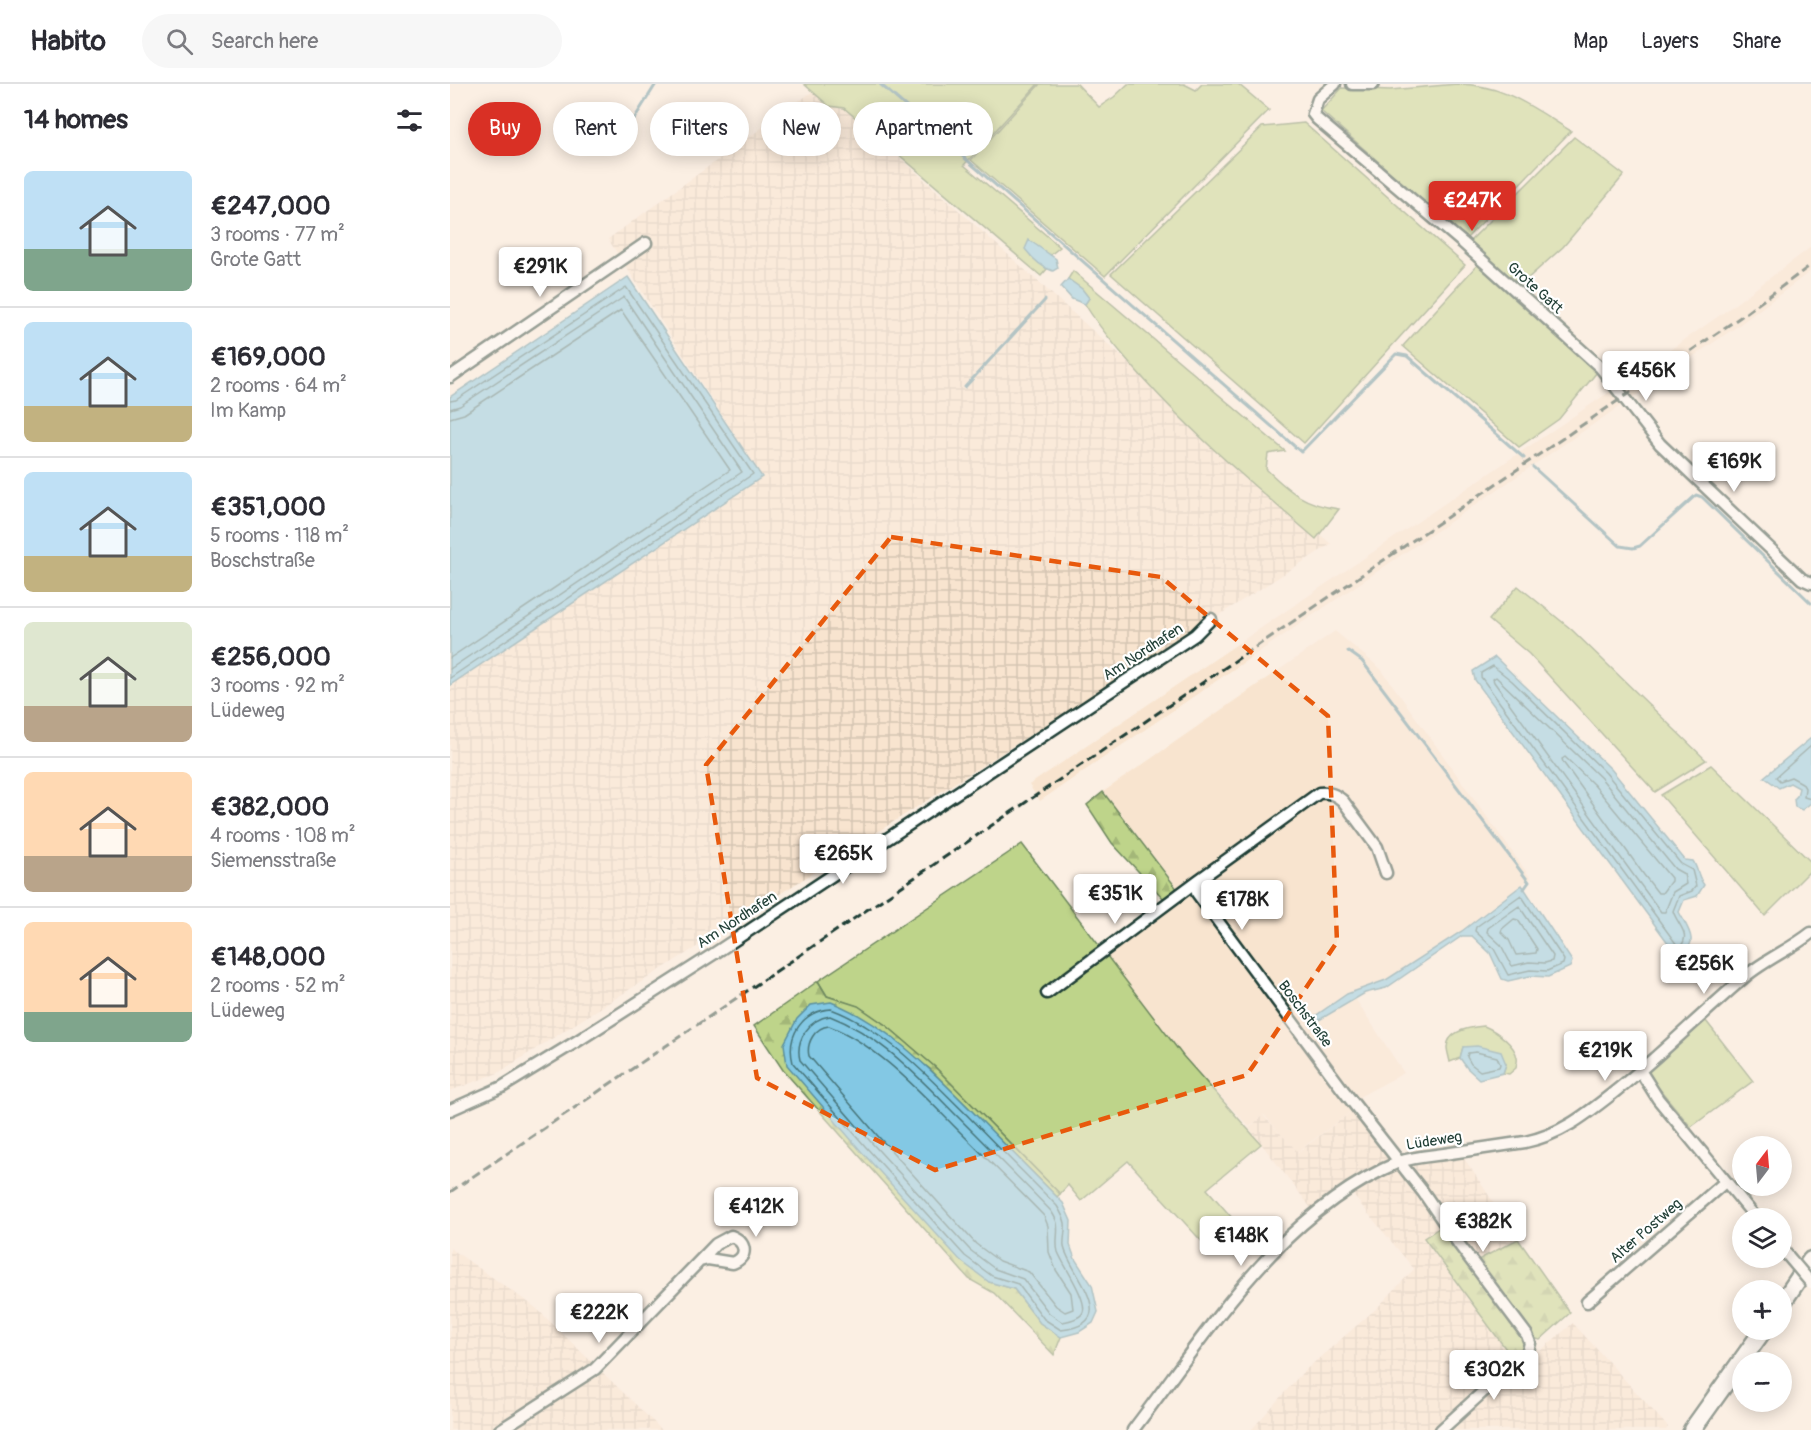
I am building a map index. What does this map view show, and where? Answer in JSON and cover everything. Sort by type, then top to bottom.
[{"type":"main road","points":[[1792,1288],[1811,1260]]},
{"type":"main road","points":[[1692,1430],[1756,1340]]},
{"type":"street","name":"Grote Gatt","points":[[1335,84],[1318,99],[1313,114],[1317,119],[1541,312],[1600,367],[1660,444],[1802,579],[1811,583]]},
{"type":"street","points":[[1352,84],[1373,84]]},
{"type":"street","points":[[450,377],[646,243]]},
{"type":"street","name":"Am Nordhafen","points":[[450,1110],[502,1087],[712,955],[1195,635],[1211,619]]},
{"type":"street","points":[[1047,993],[1318,793],[1326,792],[1336,795],[1343,801],[1377,847],[1386,873]]},
{"type":"street","name":"Boschstraße","points":[[1200,879],[1197,893],[1232,943],[1400,1162],[1527,1335],[1530,1343],[1528,1351],[1508,1370]]},
{"type":"street","name":"Lüdeweg","points":[[1133,1430],[1231,1301],[1281,1244],[1332,1201],[1400,1162],[1525,1142],[1554,1134],[1586,1114],[1641,1072],[1749,974],[1811,933]]},
{"type":"street","points":[[1641,1072],[1658,1099],[1747,1208]]},
{"type":"street","name":"Alter Postweg","points":[[1587,1302],[1725,1182]]},
{"type":"street","points":[[1792,1260],[1811,1283]]},
{"type":"street","points":[[500,1430],[595,1369],[700,1261]]},
{"type":"street","points":[[1441,1430],[1508,1370],[1502,1358],[1496,1357],[1486,1366],[1485,1389]]},
{"type":"highlighted area","points":[[891,537],[1161,577],[1328,716],[1337,942],[1247,1075],[935,1170],[757,1078],[706,765]]},
{"type":"shaded area","points":[[820,86],[838,102],[798,102]]},
{"type":"shaded area","points":[[841,105],[853,116],[853,156],[898,156],[1331,544],[498,1073],[450,1091],[450,685],[762,477],[608,239],[723,156],[749,156],[749,137],[761,129],[761,156],[841,156]]},
{"type":"shaded area","points":[[1811,247],[1811,271],[1735,328],[1040,801],[1029,785],[1621,384],[1723,313]]},
{"type":"shaded area","points":[[1335,631],[1381,669],[1531,878],[1462,931],[1386,980],[1347,994],[1314,1023],[1355,998],[1404,1073],[1359,1097],[1363,1103],[1297,1152],[1264,1115],[1249,1127],[1183,1056],[1101,948],[1178,889],[1103,792]]},
{"type":"shaded area","points":[[1363,1103],[1409,1164],[1464,1158],[1518,1239],[1478,1260],[1451,1220],[1424,1239],[1520,1368],[1573,1323],[1668,1427],[1666,1430],[1251,1430],[1302,1373],[1378,1307],[1414,1269],[1347,1188],[1314,1212],[1249,1128],[1263,1115],[1298,1152]]},
{"type":"shaded area","points":[[450,1248],[535,1307],[662,1430],[450,1430]]},
{"type":"green space","points":[[804,84],[1038,84],[993,133],[993,102],[853,102],[853,116],[841,108],[841,102],[824,102]]},
{"type":"green space","points":[[1040,84],[1077,84],[1099,107],[1128,84],[1184,84],[1196,90],[1202,84],[1238,84],[1269,110],[1105,276],[971,160],[975,156],[993,156],[993,136]]},
{"type":"green space","points":[[1457,84],[1474,85],[1504,93],[1531,106],[1571,131],[1466,239],[1321,111],[1342,88],[1390,90]]},
{"type":"green space","points":[[1304,123],[1465,265],[1304,443],[1111,274],[1262,127]]},
{"type":"green space","points":[[1574,137],[1624,175],[1563,247],[1517,288],[1469,242]]},
{"type":"green space","points":[[900,156],[972,156],[964,165],[1060,247],[1049,256],[1029,241],[1031,256],[1047,269],[1041,276]]},
{"type":"green space","points":[[1478,264],[1597,372],[1559,419],[1519,447],[1403,346]]},
{"type":"green space","points":[[1073,271],[1285,451],[1268,454],[1266,469],[1291,491],[1307,501],[1339,509],[1316,539],[1219,454],[1150,386],[1095,319],[1085,304],[1089,298],[1082,289],[1068,279]]},
{"type":"green space","points":[[1518,586],[1571,629],[1706,760],[1655,792],[1529,654],[1489,620]]},
{"type":"green space","points":[[1711,765],[1811,862],[1811,870],[1765,916],[1661,795]]},
{"type":"green space","points":[[1103,792],[1178,890],[1164,899],[1112,843],[1087,805]]},
{"type":"green space","points":[[1022,844],[1183,1056],[1261,1144],[1207,1189],[1233,1219],[1206,1246],[1128,1161],[1081,1201],[1068,1185],[1060,1194],[935,1067],[887,1026],[859,1007],[827,996],[818,981]]},
{"type":"green space","points":[[818,981],[827,996],[858,1006],[887,1026],[935,1067],[1060,1194],[1057,1197],[930,1069],[909,1053],[989,1282],[1014,1289],[1040,1323],[1061,1337],[1054,1355],[994,1293],[969,1279],[783,1070],[754,1026]]},
{"type":"green space","points":[[1706,1021],[1753,1081],[1691,1127],[1648,1075],[1649,1070]]},
{"type":"green space","points":[[1484,1026],[1504,1039],[1516,1053],[1516,1068],[1509,1074],[1503,1073],[1506,1064],[1463,1047],[1460,1058],[1450,1062],[1447,1047],[1451,1037],[1461,1030]]},
{"type":"green space","points":[[1442,1226],[1518,1327],[1526,1345],[1514,1360],[1424,1238]]},
{"type":"green space","points":[[1518,1239],[1570,1313],[1540,1340],[1533,1338],[1529,1327],[1478,1260]]},
{"type":"water","points":[[1029,240],[1056,259],[1058,268],[1053,271],[1049,270],[1034,259],[1025,249]]},
{"type":"water","points":[[628,277],[762,477],[450,685],[450,397]]},
{"type":"water","points":[[1068,279],[1082,289],[1089,298],[1085,304],[1072,299],[1061,287]]},
{"type":"water","points":[[1495,657],[1611,769],[1685,860],[1693,861],[1704,885],[1697,896],[1684,900],[1679,912],[1691,936],[1689,946],[1685,951],[1677,955],[1475,680],[1473,671]]},
{"type":"water","points":[[1811,738],[1811,803],[1802,810],[1795,807],[1794,799],[1799,788],[1790,783],[1779,788],[1764,777]]},
{"type":"water","points":[[1522,885],[1572,961],[1570,967],[1548,977],[1530,976],[1508,981],[1502,979],[1490,953],[1472,936],[1462,936],[1386,988],[1365,993],[1314,1023],[1311,1019],[1347,994],[1386,980],[1462,931]]},
{"type":"water","points":[[831,1002],[871,1022],[907,1049],[1063,1203],[1071,1221],[1070,1245],[1075,1259],[1092,1285],[1098,1312],[1093,1323],[1079,1332],[1061,1337],[1040,1323],[1014,1289],[989,1282],[961,1261],[860,1150],[787,1065],[784,1044],[797,1019],[811,1005]]},
{"type":"water","points":[[1477,1046],[1501,1052],[1506,1064],[1503,1073],[1479,1079],[1467,1068],[1460,1058],[1463,1047]]},
{"type":"waterway","points":[[638,113],[656,84]]},
{"type":"waterway","points":[[880,84],[1301,452],[1396,354],[1407,356],[1524,458]]},
{"type":"waterway","points":[[965,387],[1045,300]]},
{"type":"waterway","points":[[1533,467],[1620,546],[1633,548],[1640,546],[1696,495],[1702,497],[1811,603]]},
{"type":"waterway","points":[[1348,651],[1362,661],[1529,882],[1524,889]]},
{"type":"railway","points":[[450,1192],[1446,518],[1739,318],[1811,265]]}]
